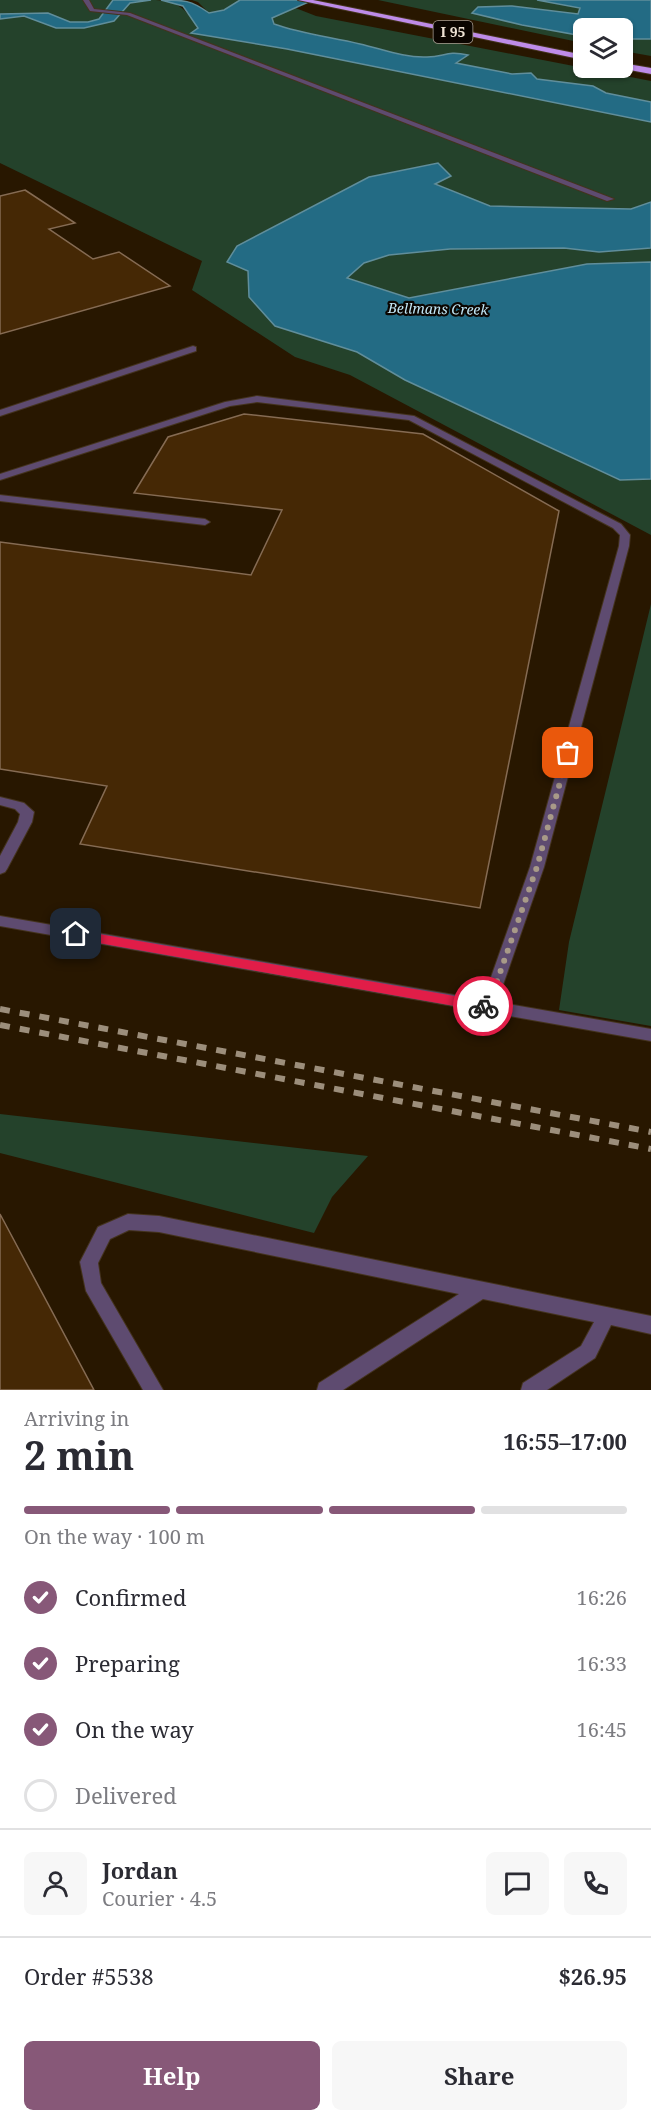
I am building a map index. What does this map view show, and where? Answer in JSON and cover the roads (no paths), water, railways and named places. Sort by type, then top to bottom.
[{"type":"highway","name":"I 95","points":[[302,0],[573,56]]},
{"type":"highway","name":"I 95","points":[[339,0],[573,48]]},
{"type":"highway","points":[[633,60],[651,63]]},
{"type":"highway","points":[[633,68],[651,71]]},
{"type":"lane","points":[[86,0],[92,10],[123,13],[610,199]]},
{"type":"lane","points":[[0,413],[193,349]]},
{"type":"lane","points":[[0,477],[228,404],[245,399],[257,399],[411,418],[617,526],[625,535],[624,546],[537,867],[488,1007]]},
{"type":"lane","points":[[0,498],[205,522]]},
{"type":"lane","points":[[0,801],[19,806],[27,812],[25,822],[0,869]]},
{"type":"lane","points":[[0,921],[651,1035]]},
{"type":"lane","points":[[154,1390],[92,1285],[89,1262],[104,1233],[128,1222],[159,1224],[651,1325]]},
{"type":"lane","points":[[326,1390],[481,1290]]},
{"type":"lane","points":[[530,1390],[588,1352],[606,1316]]},
{"type":"water","points":[[113,0],[151,0],[130,3],[114,21],[84,28],[56,28],[24,16],[0,19],[0,14],[48,13],[70,22],[88,22],[99,19]]},
{"type":"water","points":[[161,0],[187,2],[209,13],[224,10],[240,0],[313,0],[272,18],[274,24],[410,56],[433,57],[450,53],[468,55],[456,63],[512,74],[531,73],[537,79],[593,86],[606,93],[651,102],[651,122],[287,49],[191,33],[198,28],[183,6]]},
{"type":"water","points":[[537,0],[651,0],[651,39],[633,39],[633,18],[573,18],[573,34],[472,13],[478,7],[512,6],[578,14],[580,8]]},
{"type":"water","name":"Bellmans Creek","points":[[438,163],[451,176],[435,184],[490,206],[631,209],[651,202],[651,248],[599,252],[564,248],[450,249],[389,255],[364,263],[347,278],[409,298],[587,264],[651,262],[651,479],[620,480],[405,380],[357,352],[275,326],[249,297],[248,271],[227,262],[237,246],[369,177]]},
{"type":"railway","points":[[0,1009],[651,1132]]},
{"type":"railway","points":[[0,1025],[651,1149]]}]
